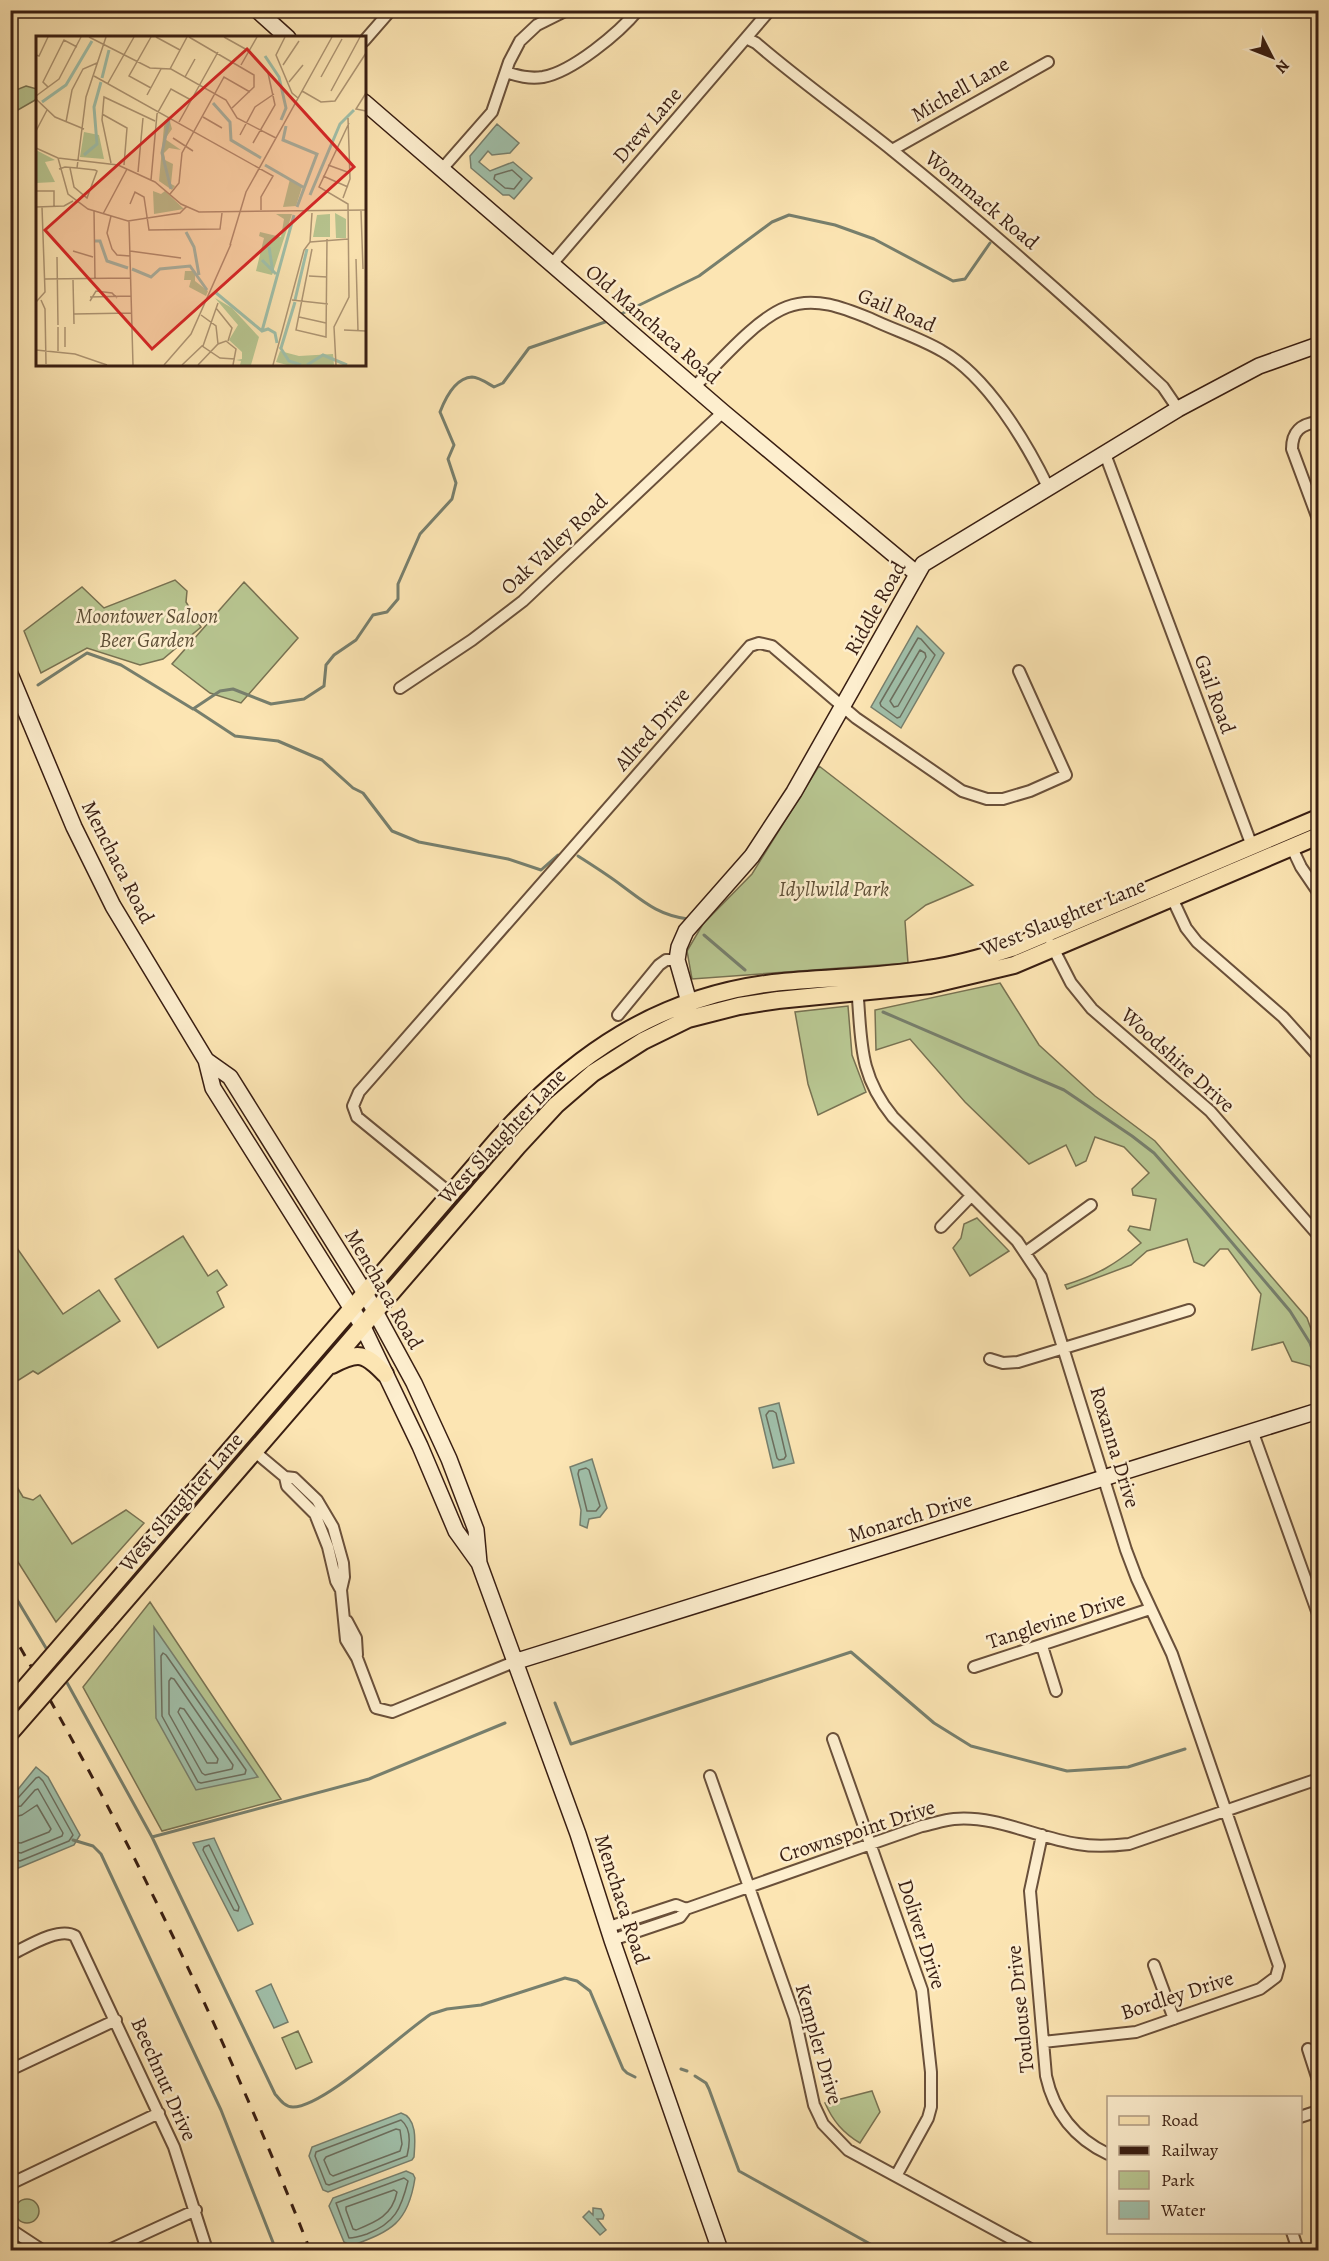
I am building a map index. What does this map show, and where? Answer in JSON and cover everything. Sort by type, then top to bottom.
[{"type":"main road","name":"West Slaughter Lane","points":[[10,1706],[450,1194],[541,1092],[587,1055],[630,1028],[688,1011],[749,1004],[856,985],[930,985],[1014,965],[1050,942],[1252,846],[1318,818]]},
{"type":"main road","name":"West Slaughter Lane","points":[[1050,942],[1172,898],[1318,836]]},
{"type":"main road","name":"West Slaughter Lane","points":[[10,1733],[362,1325],[556,1105],[592,1073],[688,1011]]},
{"type":"main road","points":[[518,1146],[515,1136],[522,1113]]},
{"type":"main road","points":[[326,1368],[346,1358],[356,1356],[370,1358],[385,1374]]},
{"type":"street","points":[[257,10],[286,36]]},
{"type":"street","points":[[366,39],[391,10]]},
{"type":"street","points":[[442,170],[492,112],[520,41],[543,21],[567,10]]},
{"type":"street","points":[[506,72],[533,78],[560,72],[616,34],[639,10]]},
{"type":"street","name":"Drew Lane","points":[[552,264],[770,10]]},
{"type":"street","name":"Wommack Road","points":[[746,38],[756,43],[815,92],[892,150],[1022,258],[1163,387],[1178,409]]},
{"type":"street","name":"Michell Lane","points":[[892,150],[1048,62]]},
{"type":"street","name":"Old Manchaca Road","points":[[366,104],[723,412],[916,573]]},
{"type":"street","name":"Gail Road","points":[[694,387],[755,328],[777,311],[801,303],[813,302],[839,307],[931,345],[967,369],[1009,421],[1048,487]]},
{"type":"street","name":"Riddle Road","points":[[677,960],[679,947],[686,931],[752,856],[794,792],[895,616],[916,573],[932,558],[1178,409],[1259,366],[1318,345]]},
{"type":"street","name":"Oak Valley Road","points":[[400,688],[472,640],[516,606],[723,412]]},
{"type":"street","points":[[1318,422],[1301,426],[1294,433],[1293,449],[1318,519]]},
{"type":"street","name":"Gail Road","points":[[1105,454],[1252,846]]},
{"type":"street","name":"Allred Drive","points":[[450,1194],[357,1117],[353,1106],[359,1092],[750,646],[759,643],[772,646],[864,724],[962,791],[987,799],[1003,799],[1030,791],[1066,775],[1019,670]]},
{"type":"street","name":"Menchaca Road","points":[[10,674],[74,827],[113,906],[206,1060],[213,1088],[362,1325],[420,1446],[456,1531],[479,1563]]},
{"type":"street","points":[[1292,848],[1301,867],[1318,892]]},
{"type":"street","points":[[1172,898],[1186,928],[1197,942],[1283,1017],[1318,1056]]},
{"type":"street","name":"Woodshire Drive","points":[[1050,942],[1071,983],[1092,1009],[1205,1106],[1318,1235]]},
{"type":"street","points":[[618,1015],[659,965],[666,960],[677,960],[688,1011]]},
{"type":"street","name":"Roxanna Drive","points":[[856,985],[862,1051],[873,1089],[893,1116],[1026,1252],[1041,1277],[1130,1560],[1172,1654],[1278,1960],[1278,1972]]},
{"type":"street","name":"Menchaca Road","points":[[206,1060],[230,1077],[365,1293],[422,1399],[449,1459],[476,1530],[479,1563],[571,1815],[720,2250]]},
{"type":"street","points":[[940,1227],[971,1196]]},
{"type":"street","points":[[1026,1252],[1091,1204]]},
{"type":"street","points":[[990,1359],[1003,1363],[1018,1362],[1189,1310]]},
{"type":"street","name":"Monarch Drive","points":[[514,1662],[1318,1411]]},
{"type":"street","points":[[1253,1433],[1318,1614]]},
{"type":"street","points":[[254,1451],[285,1478],[287,1486],[315,1514],[328,1547],[336,1581],[341,1590],[345,1616],[356,1638],[357,1658],[376,1708],[392,1712],[514,1662]]},
{"type":"street","name":"Tanglevine Drive","points":[[974,1667],[1150,1609]]},
{"type":"street","points":[[1042,1646],[1056,1691]]},
{"type":"street","name":"Doliver Drive","points":[[833,1739],[922,1990],[931,2072],[931,2098],[928,2118],[896,2176]]},
{"type":"street","name":"Kempler Drive","points":[[710,1776],[795,2018],[818,2115],[823,2124],[848,2150],[1032,2250]]},
{"type":"street","name":"Crownspoint Drive","points":[[610,1934],[680,1917],[686,1909],[922,1826],[955,1819],[987,1821],[1077,1844],[1114,1846],[1129,1844],[1318,1779]]},
{"type":"street","name":"Toulouse Drive","points":[[1042,1835],[1030,1891],[1043,2042],[1050,2090],[1062,2117],[1084,2140],[1107,2153]]},
{"type":"street","name":"Beechnut Drive","points":[[10,1955],[57,1933],[69,1932],[75,1936],[159,2113],[196,2210],[207,2250]]},
{"type":"street","points":[[1154,1965],[1174,2019]]},
{"type":"street","name":"Bordley Drive","points":[[1043,2042],[1136,2032],[1260,1989],[1273,1981],[1278,1972]]},
{"type":"street","points":[[10,2070],[116,2020]]},
{"type":"street","points":[[1308,2049],[1318,2080]]},
{"type":"street","points":[[1302,2116],[1318,2111]]},
{"type":"street","points":[[10,2184],[159,2113]]},
{"type":"street","points":[[109,2250],[196,2210]]},
{"type":"street","points":[[10,2229],[42,2250]]},
{"type":"street","points":[[1293,2234],[1298,2250]]},
{"type":"green space","points":[[26,86],[36,89],[36,100],[11,114],[11,92]]},
{"type":"green space","name":"Moontower Saloon Beer Garden","points":[[175,580],[187,591],[186,602],[201,627],[163,659],[140,665],[87,648],[41,673],[24,631],[82,587],[104,608]]},
{"type":"green space","points":[[244,582],[298,638],[241,703],[210,693],[172,664]]},
{"type":"green space","name":"Idyllwild Park","points":[[819,766],[973,885],[926,905],[905,921],[908,963],[692,979],[687,951],[703,924],[752,874]]},
{"type":"green space","points":[[1000,983],[1039,1045],[1095,1096],[1155,1141],[1307,1318],[1318,1348],[1318,1387],[1310,1366],[1292,1361],[1283,1342],[1252,1350],[1261,1294],[1228,1249],[1220,1249],[1204,1266],[1194,1262],[1187,1239],[1147,1251],[1131,1265],[1067,1289],[1065,1285],[1105,1268],[1141,1243],[1128,1230],[1130,1226],[1150,1230],[1156,1199],[1133,1195],[1132,1189],[1149,1173],[1124,1147],[1095,1137],[1086,1161],[1076,1166],[1066,1145],[1029,1164],[965,1102],[910,1039],[876,1050],[875,1010]]},
{"type":"green space","points":[[848,1006],[852,1055],[866,1092],[818,1115],[808,1084],[795,1012]]},
{"type":"green space","points":[[977,1218],[1009,1251],[970,1276],[953,1248],[961,1238],[964,1224]]},
{"type":"green space","points":[[183,1236],[208,1276],[217,1270],[227,1285],[217,1292],[224,1307],[158,1348],[115,1279]]},
{"type":"green space","points":[[10,1238],[63,1314],[99,1290],[120,1321],[38,1374],[33,1371],[11,1385]]},
{"type":"green space","points":[[11,1477],[23,1497],[33,1500],[40,1495],[72,1544],[126,1510],[144,1523],[56,1622],[11,1551]]},
{"type":"green space","points":[[150,1602],[281,1799],[162,1831],[83,1687]]},
{"type":"green space","points":[[298,2031],[312,2062],[296,2069],[282,2038]]},
{"type":"green space","points":[[872,2091],[880,2112],[860,2143],[839,2126],[825,2103]]},
{"type":"green space","points":[[27,2199],[36,2202],[39,2211],[36,2220],[27,2223],[18,2220],[15,2211],[18,2202]]},
{"type":"water","points":[[497,124],[519,143],[510,153],[492,155],[488,151],[479,162],[490,171],[513,162],[532,178],[514,199],[509,195],[503,195],[471,168],[470,156]]},
{"type":"water","points":[[917,626],[944,653],[901,728],[871,707]]},
{"type":"water","points":[[779,1403],[794,1463],[773,1468],[759,1408]]},
{"type":"water","points":[[592,1459],[607,1508],[600,1517],[589,1519],[587,1528],[580,1525],[581,1510],[570,1467]]},
{"type":"water","points":[[154,1627],[258,1777],[196,1790],[156,1718]]},
{"type":"water","points":[[36,1767],[48,1777],[80,1835],[74,1845],[16,1869],[11,1860],[11,1798]]},
{"type":"water","points":[[214,1838],[253,1924],[238,1931],[193,1843]]},
{"type":"water","points":[[271,1984],[288,2022],[274,2028],[256,1991]]},
{"type":"water","points":[[401,2113],[413,2125],[415,2145],[412,2160],[328,2192],[323,2190],[309,2156],[312,2147]]},
{"type":"water","points":[[406,2171],[413,2174],[415,2178],[408,2206],[402,2216],[395,2224],[377,2236],[351,2246],[344,2242],[329,2206],[333,2198]]},
{"type":"water","points":[[593,2208],[601,2209],[604,2215],[603,2219],[597,2219],[606,2230],[600,2235],[583,2217],[589,2211],[593,2215]]},
{"type":"waterway","points":[[621,314],[699,276],[772,222],[789,215],[835,225],[874,239],[953,281],[965,279],[990,243]]},
{"type":"waterway","points":[[38,685],[87,653],[121,665],[193,709],[220,691],[233,689],[271,704],[304,699],[324,686],[326,665],[334,655],[356,640],[373,615],[387,612],[398,599],[398,584],[420,534],[452,499],[456,483],[448,459],[454,445],[440,412],[451,390],[461,381],[472,377],[494,387],[503,383],[529,348],[608,321]]},
{"type":"waterway","points":[[194,709],[235,736],[278,741],[322,760],[353,788],[363,793],[392,831],[419,842],[508,859],[541,870],[558,855]]},
{"type":"waterway","points":[[578,856],[652,907],[688,919]]},
{"type":"waterway","points":[[704,935],[745,970]]},
{"type":"waterway","points":[[883,1012],[1064,1090],[1154,1153],[1290,1311],[1310,1343],[1318,1366]]},
{"type":"waterway","points":[[10,1588],[49,1653]]},
{"type":"waterway","points":[[555,1703],[571,1744],[851,1652],[934,1723],[971,1746],[1067,1771],[1128,1767],[1185,1749]]},
{"type":"waterway","points":[[65,1679],[152,1837],[275,2094],[285,2104],[290,2107],[307,2104],[324,2095],[363,2068],[431,2014],[447,2009],[481,2005],[565,1978],[577,1981],[590,1991],[623,2069],[635,2077]]},
{"type":"waterway","points":[[152,1837],[369,1779],[505,1723]]},
{"type":"waterway","points":[[73,1840],[93,1846],[101,1854],[221,2110],[276,2250]]},
{"type":"waterway","points":[[681,2069],[687,2071]]},
{"type":"waterway","points":[[695,2076],[706,2083],[709,2089],[739,2171],[881,2250]]},
{"type":"railway","points":[[10,1630],[94,1780],[172,1934],[244,2091],[310,2250]]}]
